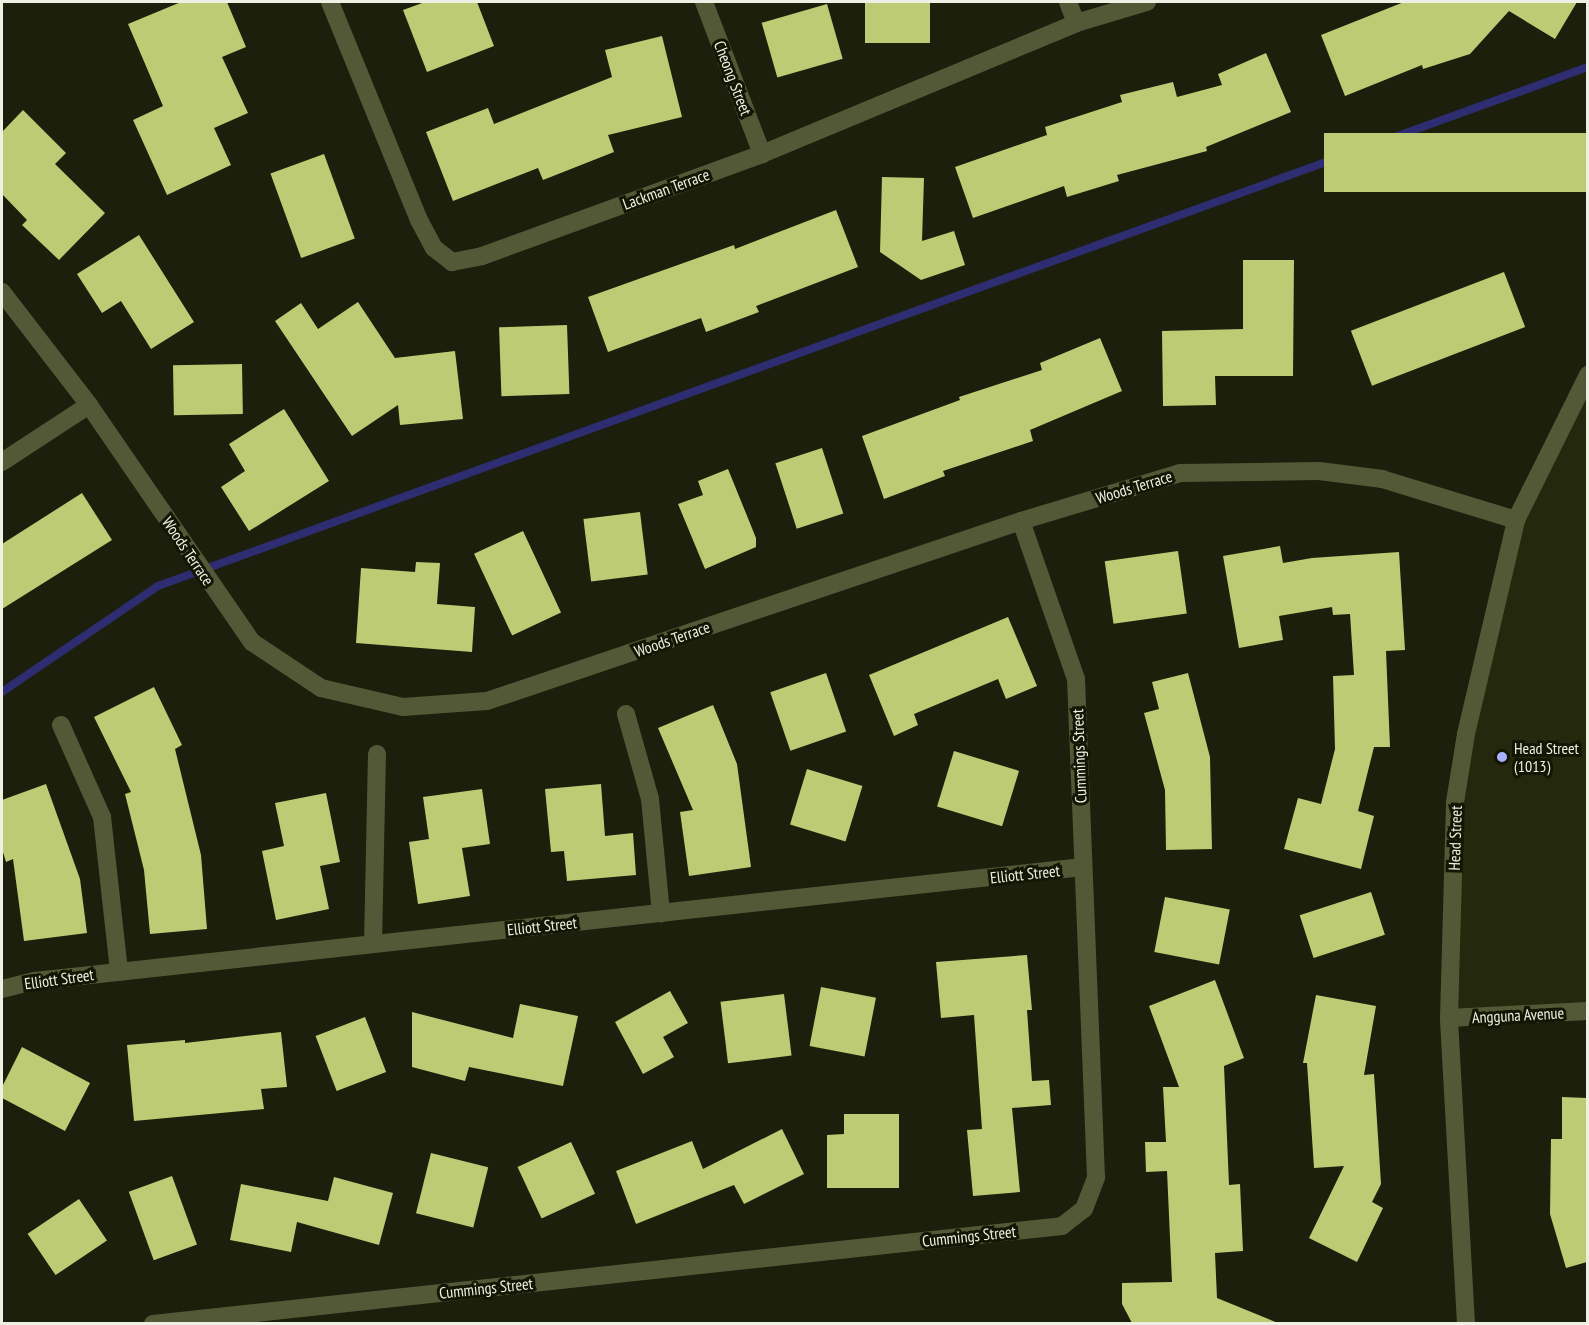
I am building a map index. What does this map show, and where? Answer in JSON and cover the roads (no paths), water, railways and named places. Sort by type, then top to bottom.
[{"type":"street","name":"Lackman Terrace","points":[[330,2],[419,220],[434,248],[452,262],[482,256],[762,154],[1076,23],[1147,2]]},
{"type":"street","name":"Cheong Street","points":[[704,2],[762,154]]},
{"type":"street","points":[[1068,2],[1076,23]]},
{"type":"street","name":"Woods Terrace","points":[[2,292],[89,405],[252,642],[321,688],[403,707],[488,701],[1021,521],[1180,473],[1319,471],[1382,479],[1516,520]]},
{"type":"street","name":"Head Street","points":[[1466,1323],[1449,1018],[1455,802],[1466,734],[1516,520],[1587,375]]},
{"type":"street","points":[[2,462],[89,405]]},
{"type":"street","name":"Cummings Street","points":[[153,1323],[1062,1226],[1084,1209],[1096,1177],[1076,679],[1021,521]]},
{"type":"street","points":[[626,714],[650,799],[661,913]]},
{"type":"street","points":[[61,725],[102,817],[119,972]]},
{"type":"street","points":[[373,944],[377,754]]},
{"type":"street","name":"Elliott Street","points":[[2,989],[35,981],[1083,867]]},
{"type":"street","name":"Angguna Avenue","points":[[1449,1018],[1587,1011]]},
{"type":"waterway","points":[[2,692],[158,586],[1588,67]]},
{"type":"place","name":"Head Street (1013)","points":[[1502,757]]}]
